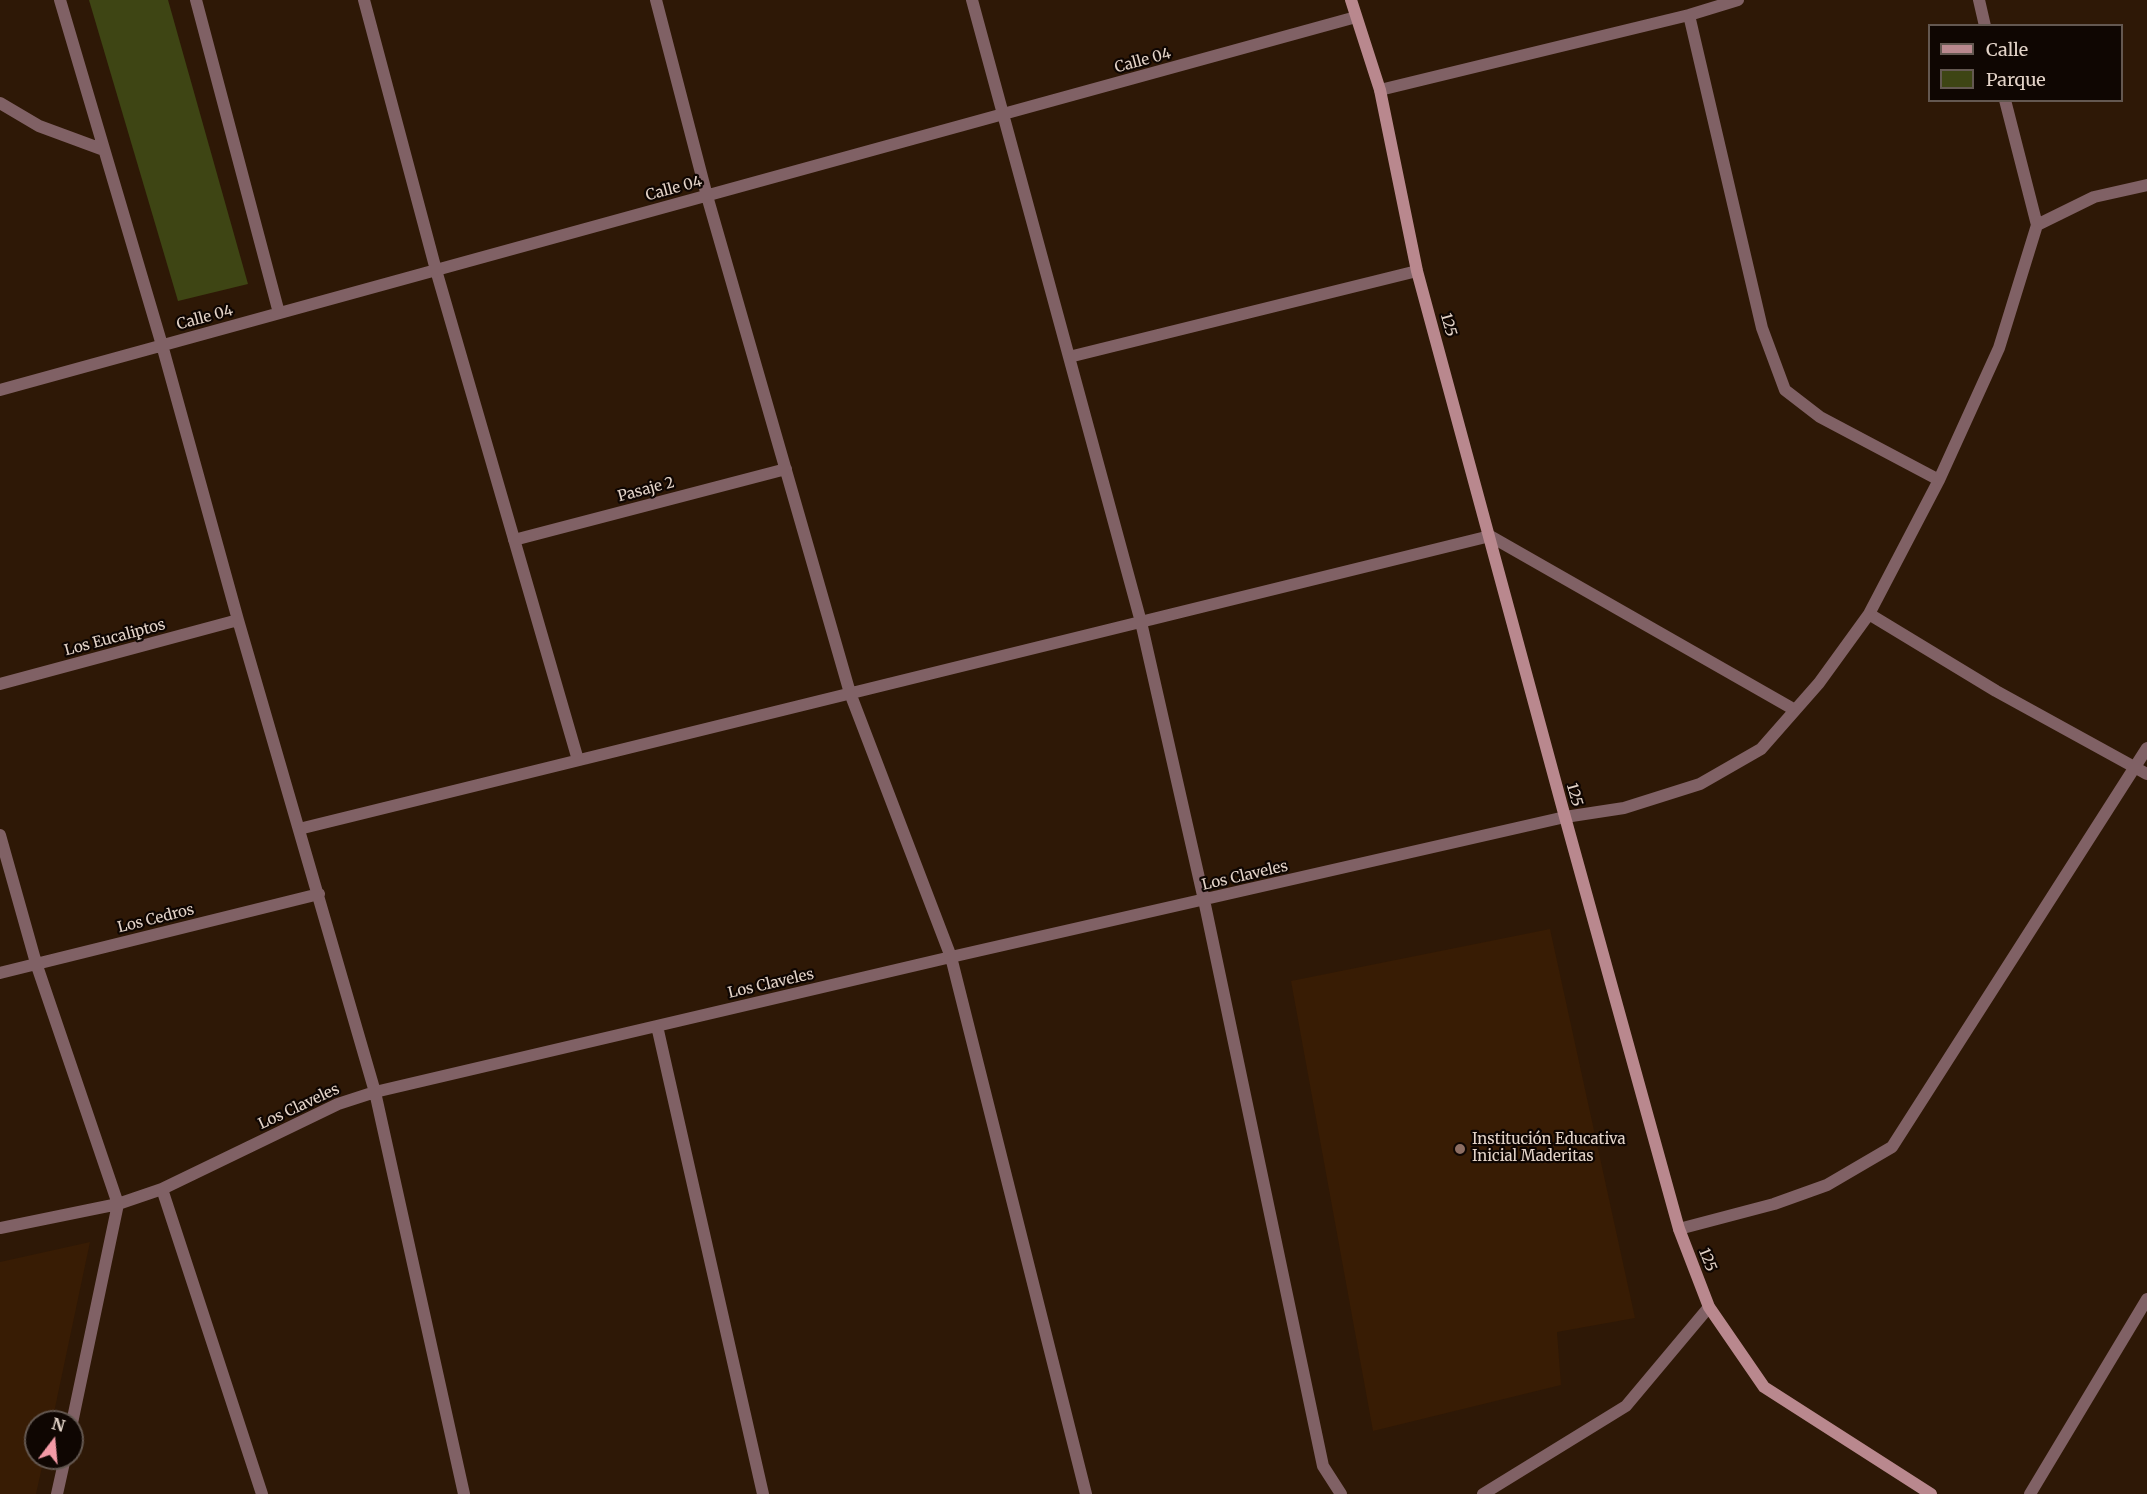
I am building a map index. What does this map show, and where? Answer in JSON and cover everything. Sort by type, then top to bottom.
[{"type":"street","points":[[60,0],[162,345],[238,620],[375,1092],[464,1494]]},
{"type":"street","points":[[196,0],[279,314]]},
{"type":"street","points":[[364,0],[436,270],[578,760]]},
{"type":"street","points":[[656,0],[706,196],[850,693],[951,957],[1086,1494]]},
{"type":"street","points":[[972,0],[1141,622],[1204,900],[1323,1466],[1341,1494]]},
{"type":"street","name":"125","points":[[1351,0],[1380,90],[1418,271],[1565,817],[1679,1229],[1709,1307],[1764,1387],[1931,1494]]},
{"type":"street","points":[[1380,90],[1689,15],[1738,0]]},
{"type":"street","points":[[1979,0],[1985,24]]},
{"type":"street","points":[[1689,15],[1762,328],[1785,390],[1820,417],[1939,480]]},
{"type":"street","name":"Calle 04","points":[[0,390],[1356,17]]},
{"type":"street","points":[[2006,102],[2037,225],[2094,197],[2147,185]]},
{"type":"street","points":[[0,103],[39,126],[104,150]]},
{"type":"street","name":"Los Claveles","points":[[0,1228],[118,1204],[162,1189],[338,1104],[375,1092],[951,957],[1565,817],[1624,808],[1701,784],[1761,749],[1819,682],[1869,614],[1939,480],[1999,348],[2037,225]]},
{"type":"street","points":[[1069,357],[1418,271]]},
{"type":"street","name":"Pasaje 2","points":[[514,540],[786,469]]},
{"type":"street","points":[[299,829],[1490,536],[1795,710]]},
{"type":"street","points":[[1869,614],[1996,691],[2142,770]]},
{"type":"street","name":"Los Eucaliptos","points":[[0,684],[238,620]]},
{"type":"street","points":[[1679,1229],[1774,1203],[1827,1185],[1892,1146],[2142,770],[2147,748]]},
{"type":"street","points":[[0,835],[36,963],[118,1204],[75,1410]]},
{"type":"street","name":"Los Cedros","points":[[0,973],[319,894]]},
{"type":"street","points":[[657,1026],[763,1494]]},
{"type":"street","points":[[162,1189],[262,1494]]},
{"type":"street","points":[[2030,1494],[2147,1299]]},
{"type":"street","points":[[1483,1494],[1626,1406],[1709,1307]]},
{"type":"street","points":[[57,1494],[62,1470]]},
{"type":"shaded area","name":"Institución Educativa Inicial Maderitas","points":[[1550,929],[1635,1318],[1557,1332],[1561,1385],[1373,1431],[1291,981]]},
{"type":"shaded area","points":[[90,1242],[55,1410],[24,1410],[24,1470],[41,1470],[36,1494],[0,1494],[0,1262]]},
{"type":"green space","points":[[89,0],[168,0],[248,284],[178,301]]},
{"type":"place","name":"Institución Educativa Inicial Maderitas","points":[[1460,1149]]}]
